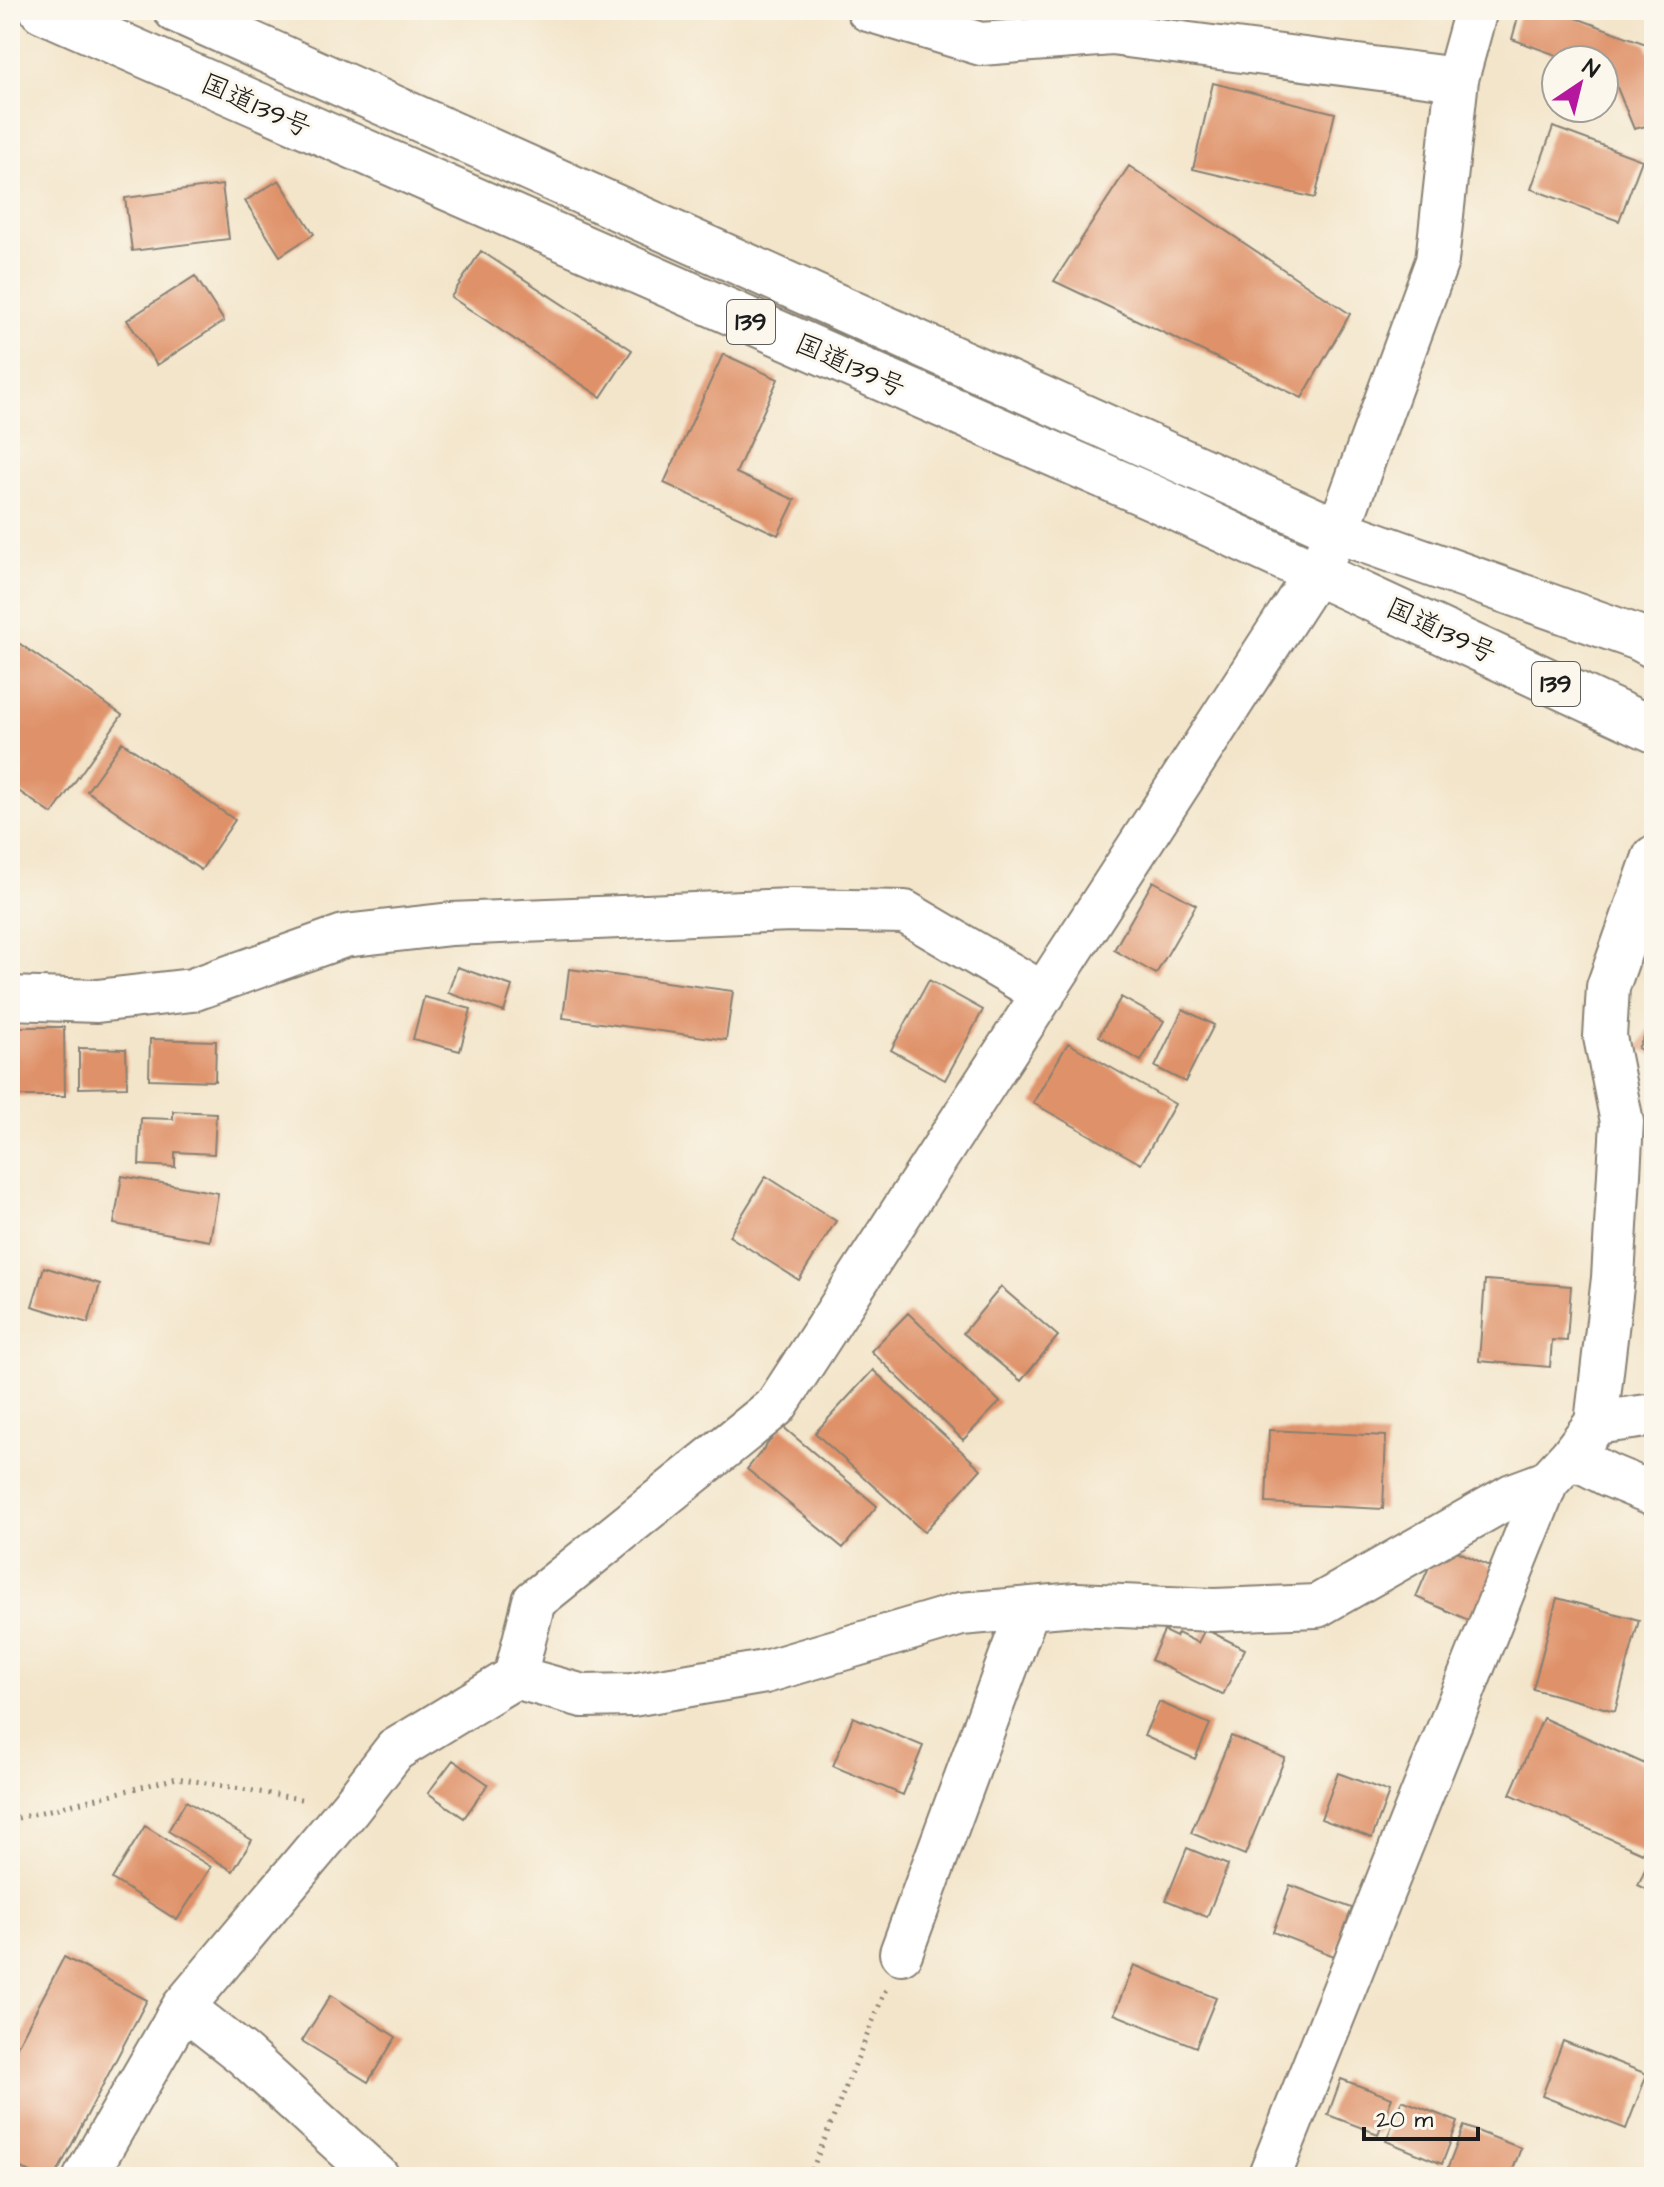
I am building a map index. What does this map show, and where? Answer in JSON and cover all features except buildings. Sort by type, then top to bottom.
[{"type":"highway","name":"国道139号","points":[[42,10],[1154,498],[1654,730]]},
{"type":"highway","name":"国道139号","points":[[176,10],[1338,531],[1649,642]]},
{"type":"street","points":[[868,10],[981,44],[1112,34],[1457,79]]},
{"type":"street","points":[[85,2177],[183,2007],[395,1750],[515,1677],[534,1601],[776,1406],[1315,574],[1338,531],[1437,261],[1457,79],[1476,10]]},
{"type":"street","points":[[1269,2177],[1559,1469],[1596,1423],[1613,1278],[1622,1122],[1605,1037],[1608,987],[1654,857]]},
{"type":"street","points":[[10,998],[97,1001],[192,990],[344,936],[451,924],[792,910],[905,912],[1044,994]]},
{"type":"street","points":[[1596,1423],[1654,1415]]},
{"type":"street","points":[[515,1677],[583,1696],[632,1695],[765,1672],[961,1614],[1076,1604],[1214,1610],[1317,1606],[1559,1469],[1608,1475],[1654,1494]]},
{"type":"street","points":[[901,1953],[1028,1609]]},
{"type":"street","points":[[183,2007],[244,2055],[378,2177]]},
{"type":"path","points":[[10,1820],[177,1778],[350,1808]]},
{"type":"path","points":[[809,2177],[901,1953]]}]
